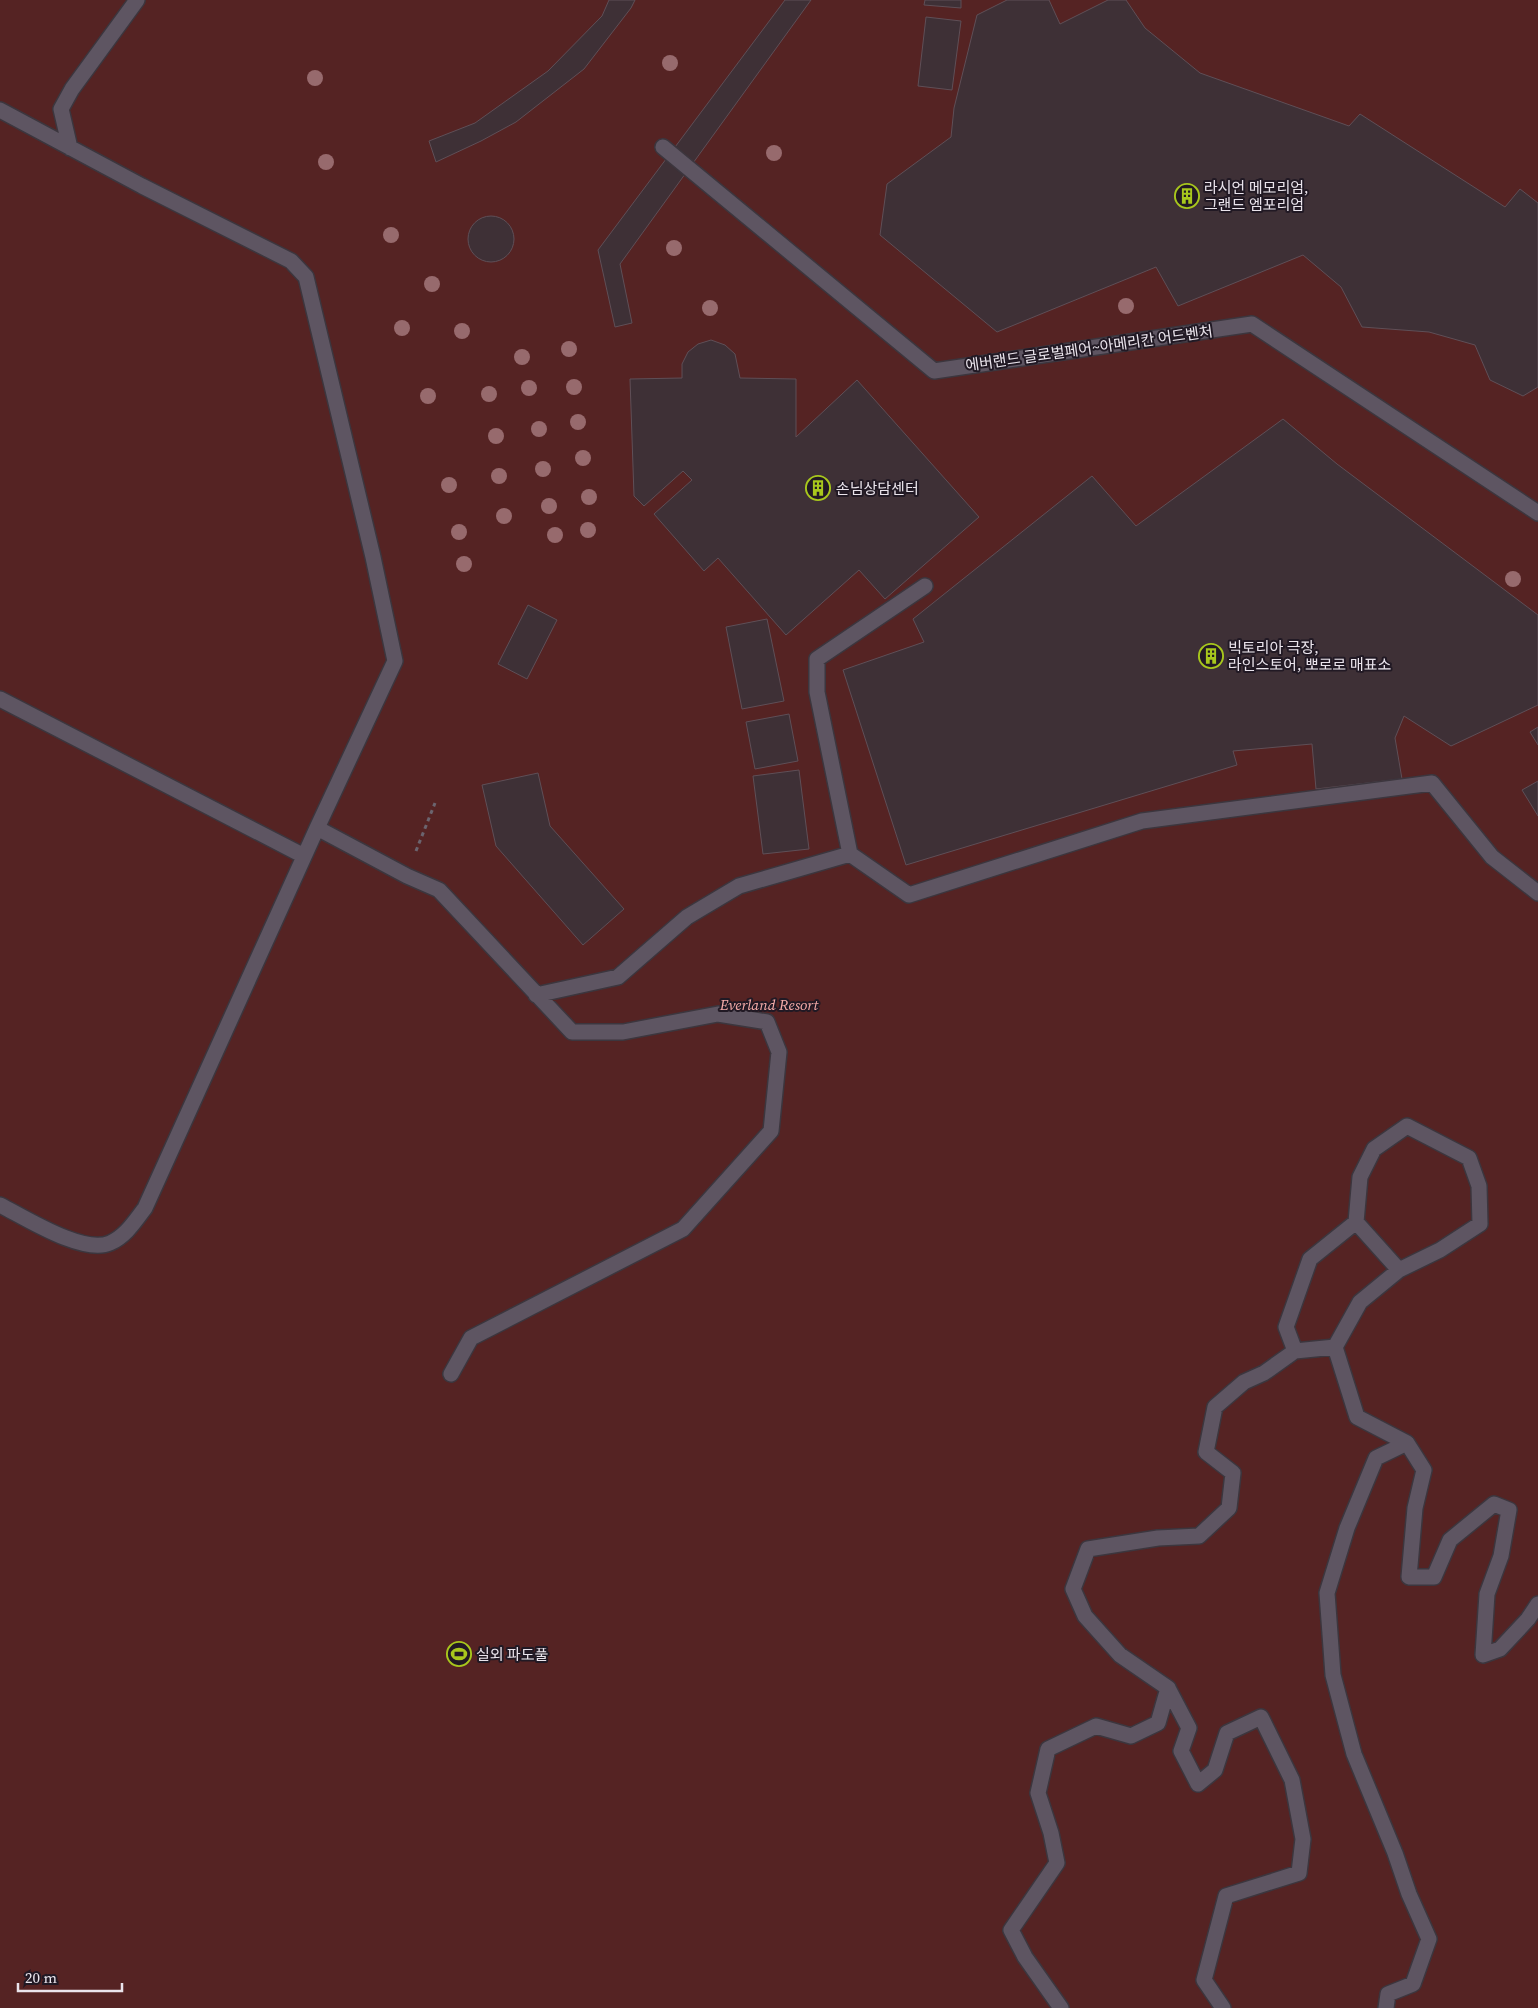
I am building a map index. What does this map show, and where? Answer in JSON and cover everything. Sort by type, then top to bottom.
[{"type":"street","points":[[70,148],[61,109],[72,90],[137,0]]},
{"type":"street","points":[[0,110],[291,261],[306,277],[373,557],[395,661],[304,856],[146,1208],[125,1233],[109,1244],[84,1244],[51,1232],[0,1204]]},
{"type":"street","name":"에버랜드 글로벌페어~아메리칸 어드벤처","points":[[663,147],[934,370],[1252,324],[1538,514]]},
{"type":"street","points":[[925,586],[818,660],[817,692],[850,854],[910,895],[1142,821],[1432,784],[1492,857],[1538,893]]},
{"type":"street","points":[[0,699],[304,856]]},
{"type":"street","points":[[317,828],[406,876],[439,890],[572,1032],[623,1032],[718,1014],[767,1022],[779,1052],[771,1131],[683,1229],[471,1338],[451,1374]]},
{"type":"street","points":[[536,995],[618,977],[687,917],[739,886],[850,854]]},
{"type":"street","points":[[1295,1351],[1286,1327],[1310,1258],[1356,1222],[1360,1177],[1374,1149],[1407,1126],[1469,1158],[1479,1186],[1480,1224],[1440,1250],[1399,1270],[1360,1302],[1336,1347],[1357,1417],[1407,1443],[1424,1470],[1415,1508],[1408,1577],[1434,1577],[1450,1540],[1494,1504],[1510,1510],[1501,1556],[1487,1594],[1484,1655],[1500,1649],[1528,1619],[1538,1604]]},
{"type":"street","points":[[1356,1222],[1399,1270]]},
{"type":"street","points":[[1223,2008],[1204,1980],[1226,1896],[1299,1873],[1303,1839],[1292,1780],[1261,1716],[1227,1733],[1215,1770],[1198,1784],[1181,1751],[1189,1728],[1168,1688],[1120,1655],[1086,1616],[1074,1589],[1088,1549],[1158,1538],[1199,1536],[1229,1508],[1233,1473],[1206,1452],[1214,1406],[1244,1382],[1264,1374],[1295,1351],[1336,1347]]},
{"type":"street","points":[[1386,2008],[1388,1994],[1413,1984],[1429,1939],[1409,1894],[1395,1853],[1354,1754],[1333,1675],[1327,1593],[1347,1528],[1376,1458],[1407,1443]]},
{"type":"street","points":[[1061,2008],[1025,1957],[1011,1930],[1056,1863],[1051,1832],[1038,1793],[1048,1749],[1096,1726],[1131,1736],[1158,1723],[1168,1688]]},
{"type":"path","points":[[406,876],[435,803]]},
{"type":"green space","name":"Everland Resort","points":[[0,0],[1538,0],[1538,2008],[0,2008]]},
{"type":"building","points":[[609,0],[635,0],[631,8],[584,69],[516,122],[436,162],[429,141],[475,123],[548,71],[602,16]]},
{"type":"building","points":[[785,0],[811,0],[620,264],[632,323],[615,327],[598,250]]},
{"type":"building","points":[[925,0],[961,0],[961,8],[924,5]]},
{"type":"building","name":"라시언 메모리엄, 그랜드 엠포리엄","points":[[1007,0],[1049,0],[1060,24],[1108,0],[1126,0],[1145,28],[1200,73],[1349,126],[1360,114],[1505,207],[1520,189],[1538,203],[1538,387],[1523,396],[1490,380],[1475,345],[1429,332],[1362,327],[1341,287],[1303,255],[1178,306],[1156,267],[997,332],[880,235],[887,184],[951,137],[954,108],[977,15]]},
{"type":"building","points":[[926,17],[961,21],[952,90],[918,86]]},
{"type":"building","points":[[486,216],[496,216],[510,226],[514,239],[510,252],[504,258],[496,262],[486,262],[472,252],[468,244],[468,234],[478,220]]},
{"type":"building","name":"손님상담센터","points":[[711,340],[725,345],[735,354],[740,378],[796,379],[796,437],[857,380],[979,517],[885,599],[859,570],[786,635],[718,558],[704,571],[654,514],[692,480],[683,471],[644,506],[634,496],[630,379],[682,378],[682,364],[688,352],[698,344]]},
{"type":"building","name":"빅토리아 극장, 라인스토어, 뽀로로 매표소","points":[[1283,419],[1337,464],[1538,615],[1538,705],[1451,746],[1404,716],[1395,738],[1402,779],[1316,789],[1312,744],[1233,751],[1237,765],[906,865],[843,670],[924,642],[913,619],[1092,476],[1136,526]]},
{"type":"building","points":[[528,605],[557,620],[527,679],[498,664]]},
{"type":"building","points":[[767,619],[784,701],[742,709],[726,627]]},
{"type":"building","points":[[789,714],[798,761],[755,769],[746,722]]},
{"type":"building","points":[[1538,727],[1538,745],[1530,732]]},
{"type":"building","points":[[799,770],[809,849],[763,854],[753,776]]},
{"type":"building","points":[[538,773],[550,826],[624,909],[583,945],[496,846],[482,785]]},
{"type":"building","points":[[1538,781],[1538,816],[1522,790]]},
{"type":"place","name":"라시언 메모리엄, 그랜드 엠포리엄","points":[[1187,196]]},
{"type":"place","name":"손님상담센터","points":[[818,488]]},
{"type":"place","name":"빅토리아 극장, 라인스토어, 뽀로로 매표소","points":[[1211,656]]},
{"type":"place","name":"실외 파도풀","points":[[459,1654]]}]
